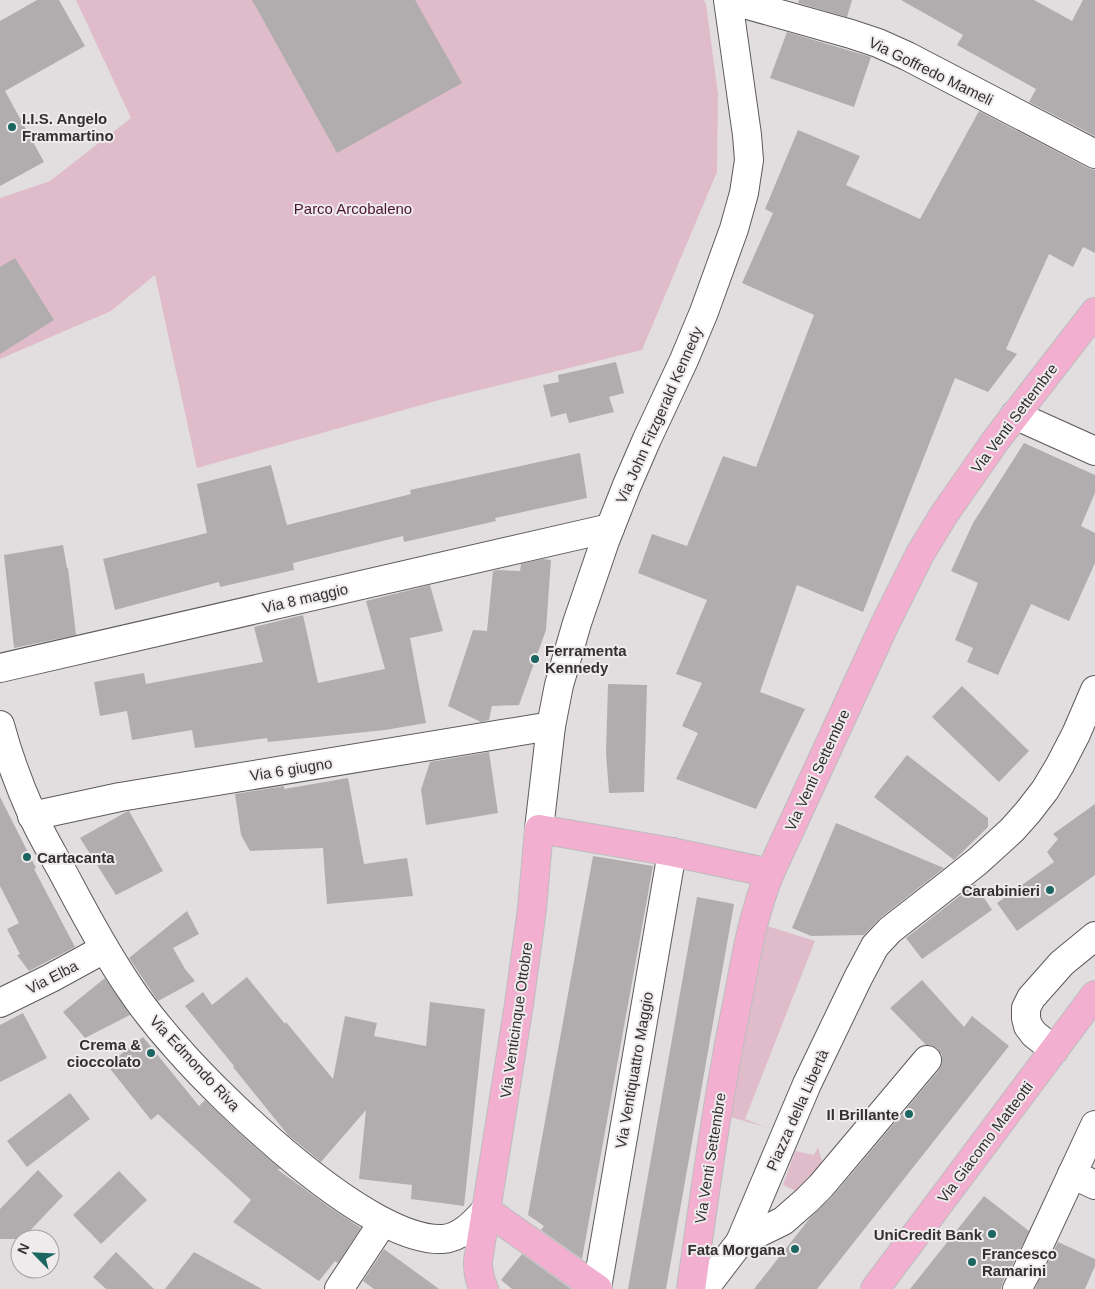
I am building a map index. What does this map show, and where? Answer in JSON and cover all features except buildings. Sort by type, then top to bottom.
[{"type":"main road","name":"Via Venti Settembre","points":[[691,1289],[717,1109],[730,1039],[756,912],[770,874],[885,624],[920,554],[956,498],[1015,415],[1095,312]]},
{"type":"main road","points":[[539,829],[672,852],[770,874]]},
{"type":"main road","name":"Via Venticinque Ottobre","points":[[484,1289],[479,1280],[478,1261],[519,1004],[532,909],[539,829]]},
{"type":"main road","name":"Via Giacomo Matteotti","points":[[875,1289],[1095,995]]},
{"type":"main road","points":[[486,1210],[597,1289]]},
{"type":"street","name":"Via Goffredo Mameli","points":[[729,0],[843,31],[878,43],[913,59],[1095,154]]},
{"type":"street","name":"Via John Fitzgerald Kennedy","points":[[539,829],[551,726],[577,623],[610,528],[635,465],[684,360],[704,312],[728,248],[744,193],[749,160],[729,0]]},
{"type":"street","points":[[1015,415],[1095,451]]},
{"type":"street","name":"Via 8 maggio","points":[[0,668],[610,528]]},
{"type":"street","name":"Piazza della Libertà","points":[[704,1289],[740,1242],[794,1113],[875,946],[890,930],[978,861],[1012,830],[1028,812],[1060,766],[1095,690]]},
{"type":"street","name":"Via Edmondo Riva","points":[[0,725],[30,811],[104,949],[155,1022],[176,1048],[212,1085],[260,1130],[319,1180],[351,1203],[396,1228],[423,1237],[444,1239],[461,1233],[486,1210]]},
{"type":"street","name":"Via 6 giugno","points":[[30,811],[551,726]]},
{"type":"street","points":[[0,796],[30,811]]},
{"type":"street","name":"Via Ventiquattro Maggio","points":[[597,1289],[672,852]]},
{"type":"street","points":[[1054,1050],[1034,1034],[1028,1026],[1026,1008],[1031,998],[1062,963],[1095,936]]},
{"type":"street","name":"Via Elba","points":[[0,1003],[104,949]]},
{"type":"street","points":[[740,1242],[784,1221],[807,1200],[928,1060]]},
{"type":"street","points":[[1017,1289],[1083,1179],[1095,1124]]},
{"type":"street","points":[[339,1289],[383,1222]]},
{"type":"green space","name":"Parco Arcobaleno","points":[[76,0],[704,0],[718,94],[717,172],[642,350],[443,399],[197,468],[155,275],[111,311],[0,359],[0,198],[50,181],[131,118]]},
{"type":"green space","points":[[764,925],[815,941],[745,1119],[769,1128],[730,1117]]},
{"type":"green space","points":[[818,1147],[823,1165],[805,1195],[783,1185],[795,1151],[814,1155]]},
{"type":"place","name":"I.I.S. Angelo Frammartino","points":[[12,127]]},
{"type":"place","name":"Ferramenta Kennedy","points":[[535,659]]},
{"type":"place","name":"Cartacanta","points":[[27,857]]},
{"type":"place","name":"Carabinieri","points":[[1050,890]]},
{"type":"place","name":"Crema & cioccolato","points":[[151,1053]]},
{"type":"place","name":"Il Brillante","points":[[909,1114]]},
{"type":"place","name":"UniCredit Bank","points":[[992,1234]]},
{"type":"place","name":"Fata Morgana","points":[[795,1249]]},
{"type":"place","name":"Francesco Ramarini","points":[[972,1262]]}]
